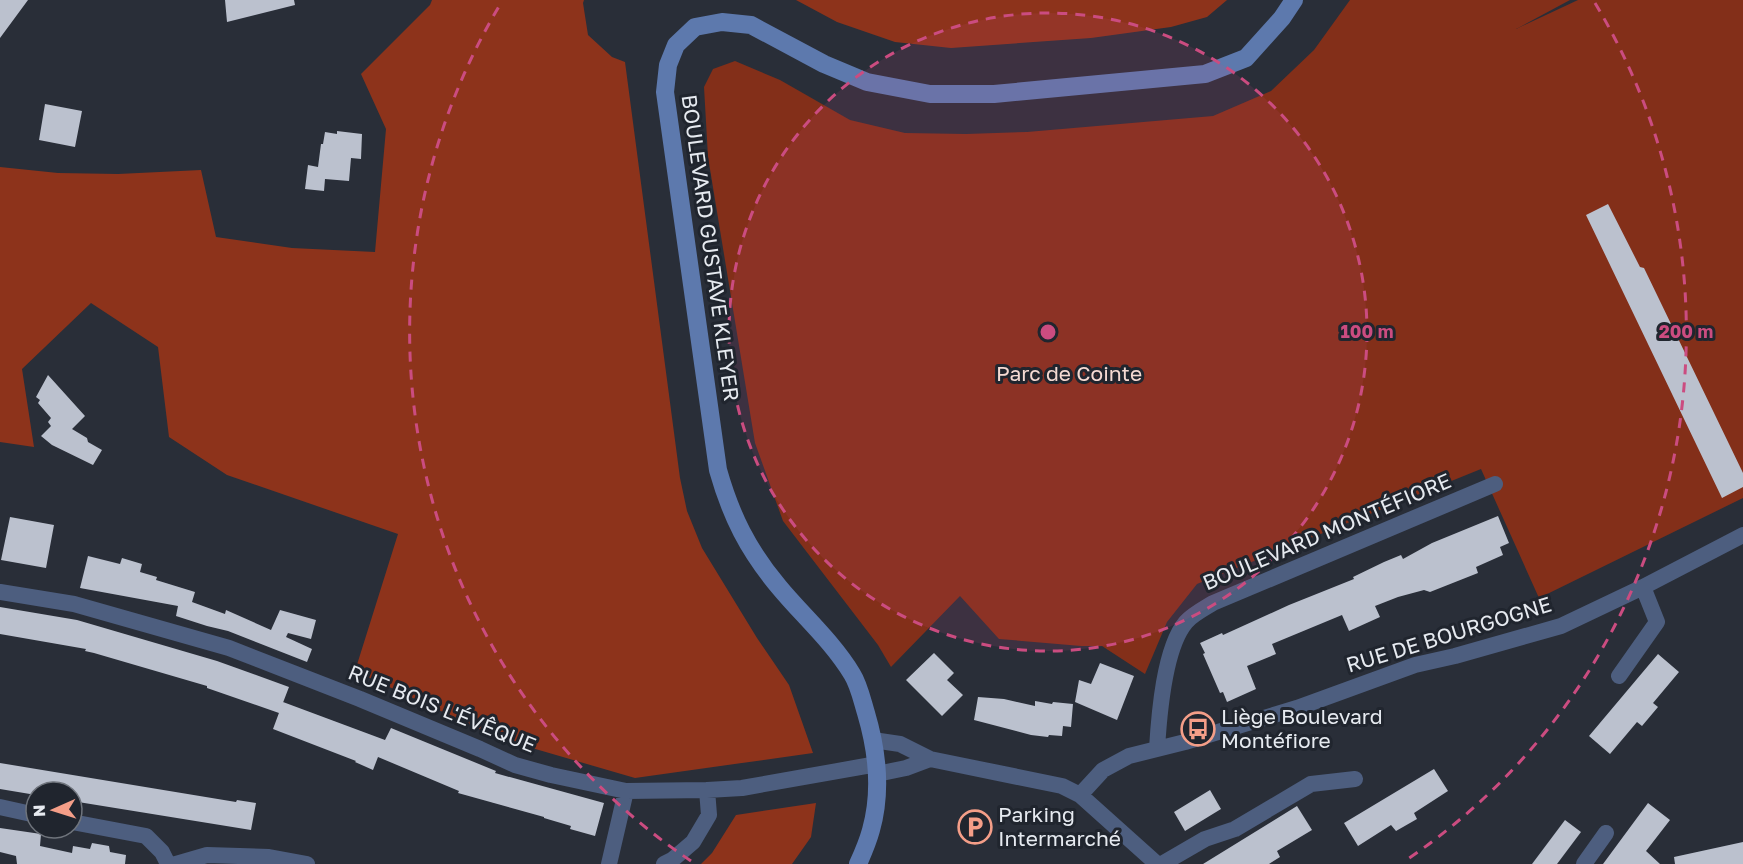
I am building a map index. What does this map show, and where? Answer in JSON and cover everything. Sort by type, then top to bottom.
[{"type":"street","name":"BOULEVARD GUSTAVE KLEYER","points":[[858,864],[871,830],[875,809],[877,769],[873,740],[863,700],[853,676],[834,648],[778,586],[744,538],[728,503],[718,471],[665,92],[668,64],[676,45],[695,27],[722,22],[751,25],[824,64],[867,82],[930,94],[994,94],[1205,74],[1246,58],[1294,0]]},
{"type":"street","name":"BOULEVARD MONTÉFIORE","points":[[1157,749],[1159,708],[1174,644],[1187,621],[1213,603],[1495,484]]},
{"type":"street","name":"RUE DE BOURGOGNE","points":[[1157,749],[1298,708],[1415,665],[1561,626],[1743,535]]},
{"type":"street","points":[[1619,676],[1657,622],[1643,587]]},
{"type":"street","name":"RUE BOIS L'ÉVÊQUE","points":[[0,592],[74,604],[229,648],[360,699],[515,765],[626,791],[742,788],[877,769],[906,768],[930,759]]},
{"type":"street","points":[[873,740],[900,744],[930,759],[1062,786],[1080,795],[1157,864]]},
{"type":"street","points":[[1080,795],[1103,770],[1129,756],[1157,749]]},
{"type":"street","points":[[1162,864],[1205,839],[1235,829],[1311,784],[1355,779]]},
{"type":"street","points":[[664,864],[693,842],[709,815],[707,790]]},
{"type":"street","points":[[609,864],[626,791]]},
{"type":"street","points":[[0,807],[24,812]]},
{"type":"street","points":[[84,824],[146,836],[162,852],[168,864]]},
{"type":"street","points":[[1584,864],[1606,833]]},
{"type":"street","points":[[176,864],[207,855],[269,857],[307,864]]},
{"type":"green space","name":"Parc de Cointe","points":[[1350,0],[1570,0],[1516,29],[1578,0],[1743,0],[1743,498],[1539,598],[1481,469],[1197,584],[1167,622],[1145,674],[1102,646],[999,639],[960,596],[891,667],[878,645],[783,521],[755,443],[708,157],[704,87],[713,69],[735,61],[780,80],[850,120],[905,133],[1027,132],[1213,116],[1271,91],[1314,50]]},
{"type":"shaded area","points":[[432,0],[584,0],[588,35],[612,57],[625,62],[680,478],[687,511],[702,548],[757,638],[789,685],[813,753],[635,778],[501,739],[355,671],[398,534],[227,475],[169,437],[158,347],[91,303],[22,369],[34,447],[0,442],[0,167],[58,173],[118,174],[201,170],[216,237],[292,248],[375,252],[386,129],[361,74],[430,5]]},
{"type":"shaded area","points":[[796,0],[1227,0],[1207,17],[1171,27],[1091,38],[951,48],[895,42],[837,22]]},
{"type":"shaded area","points":[[816,803],[811,837],[792,864],[701,864],[712,853],[736,815]]},
{"type":"building","points":[[0,0],[28,0],[0,38]]},
{"type":"building","points":[[225,0],[294,0],[295,5],[227,22]]},
{"type":"building","points":[[45,104],[82,111],[75,147],[39,140]]},
{"type":"building","points":[[337,131],[362,134],[361,159],[351,158],[349,181],[325,179],[324,191],[305,189],[308,165],[318,167],[325,132],[337,134]]},
{"type":"building","points":[[1608,204],[1640,267],[1644,268],[1743,473],[1743,487],[1722,498],[1586,215]]},
{"type":"building","points":[[48,375],[85,416],[72,429],[102,450],[93,465],[52,445],[41,436],[51,426],[48,422],[51,418],[38,403],[40,400],[36,397]]},
{"type":"building","points":[[1498,516],[1509,543],[1500,547],[1503,555],[1476,567],[1478,573],[1430,592],[1424,590],[1375,606],[1380,617],[1349,631],[1342,615],[1272,644],[1276,654],[1247,666],[1256,689],[1227,702],[1223,692],[1220,693],[1200,643],[1354,579],[1353,577],[1384,562],[1401,555],[1403,559],[1432,543]]},
{"type":"building","points":[[10,517],[54,525],[46,568],[1,560]]},
{"type":"building","points":[[88,556],[120,564],[122,558],[142,564],[140,572],[157,577],[156,580],[195,592],[192,602],[225,614],[226,610],[271,630],[280,610],[316,620],[311,639],[288,633],[286,637],[312,649],[307,662],[228,631],[176,616],[178,606],[80,588]]},
{"type":"building","points":[[0,607],[77,620],[217,661],[289,687],[279,713],[207,688],[207,686],[85,651],[86,649],[0,634]]},
{"type":"building","points":[[934,653],[954,673],[947,680],[963,695],[942,716],[906,680]]},
{"type":"building","points":[[1658,654],[1679,672],[1653,703],[1658,707],[1642,726],[1637,722],[1610,754],[1589,736]]},
{"type":"building","points":[[1100,663],[1134,676],[1117,720],[1075,702],[1079,680],[1091,684]]},
{"type":"building","points":[[978,697],[1004,699],[1035,706],[1035,701],[1073,704],[1071,727],[1063,726],[1062,736],[1049,735],[1048,737],[1031,735],[974,720]]},
{"type":"building","points":[[283,702],[385,740],[391,728],[496,771],[495,773],[604,803],[595,836],[570,829],[571,826],[544,817],[458,793],[459,791],[378,757],[373,770],[356,761],[273,729]]},
{"type":"building","points":[[0,763],[236,802],[237,800],[256,803],[251,830],[84,803],[84,780],[24,780],[24,793],[0,789]]},
{"type":"building","points":[[1434,769],[1448,791],[1414,813],[1417,819],[1396,831],[1391,825],[1358,846],[1344,823]]},
{"type":"building","points":[[1210,790],[1221,809],[1185,831],[1174,812]]},
{"type":"building","points":[[1648,803],[1670,820],[1646,851],[1660,864],[1603,864]]},
{"type":"building","points":[[1297,806],[1312,830],[1277,851],[1280,857],[1269,864],[1203,864]]},
{"type":"building","points":[[1565,820],[1581,832],[1557,864],[1532,864]]},
{"type":"building","points":[[0,828],[24,832],[24,840],[40,840],[40,846],[72,853],[73,846],[90,849],[92,843],[109,846],[110,852],[126,855],[125,864],[17,864],[16,856],[0,852]]},
{"type":"building","points":[[1743,842],[1743,864],[1675,864],[1674,857]]},
{"type":"place","name":"Liège Boulevard Montéfiore","points":[[1198,729]]},
{"type":"place","name":"Parking Intermarché","points":[[975,827]]}]
